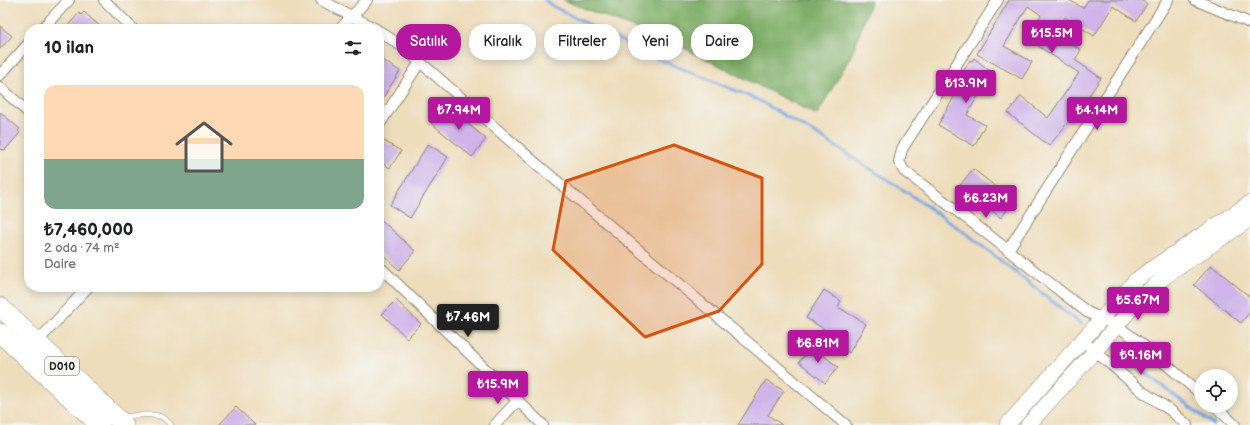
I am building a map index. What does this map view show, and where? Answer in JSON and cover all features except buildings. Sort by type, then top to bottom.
[{"type":"highway","name":"D010","points":[[0,306],[37,342],[114,423]]},
{"type":"highway","name":"D010","points":[[0,333],[114,423]]},
{"type":"main road","points":[[1007,425],[1136,280],[1250,203]]},
{"type":"main road","points":[[1028,425],[1095,351],[1142,296],[1166,276],[1250,219]]},
{"type":"street","points":[[47,24],[69,0]]},
{"type":"street","points":[[104,0],[128,24]]},
{"type":"street","points":[[321,0],[366,24]]},
{"type":"street","points":[[345,24],[367,0]]},
{"type":"street","points":[[998,0],[902,149],[899,162],[904,171],[1087,312],[1116,325],[1143,344],[1194,388]]},
{"type":"street","points":[[1008,250],[1168,0]]},
{"type":"street","points":[[1195,0],[1250,23]]},
{"type":"street","points":[[384,34],[403,47],[532,160],[846,425]]},
{"type":"street","points":[[0,75],[24,49]]},
{"type":"street","points":[[384,117],[420,62]]},
{"type":"street","points":[[0,87],[24,109]]},
{"type":"street","points":[[384,271],[543,425]]},
{"type":"street","points":[[37,342],[83,292]]},
{"type":"street","points":[[1082,340],[1143,392],[1170,410],[1187,425]]},
{"type":"street","points":[[495,425],[518,400]]},
{"type":"street","points":[[1222,413],[1235,425]]},
{"type":"lane","points":[[114,423],[132,416],[150,415],[164,418],[171,425]]},
{"type":"highlighted area","points":[[674,145],[762,178],[762,264],[719,311],[645,337],[553,250],[566,181]]},
{"type":"green space","points":[[563,0],[871,0],[853,52],[817,115],[708,60],[753,60],[753,24],[691,24],[691,52],[683,48],[683,24],[628,24],[628,26]]},
{"type":"waterway","points":[[545,0],[554,7],[651,56],[756,99],[816,134],[905,191],[967,234],[1081,324]]},
{"type":"waterway","points":[[1112,348],[1214,425]]}]
